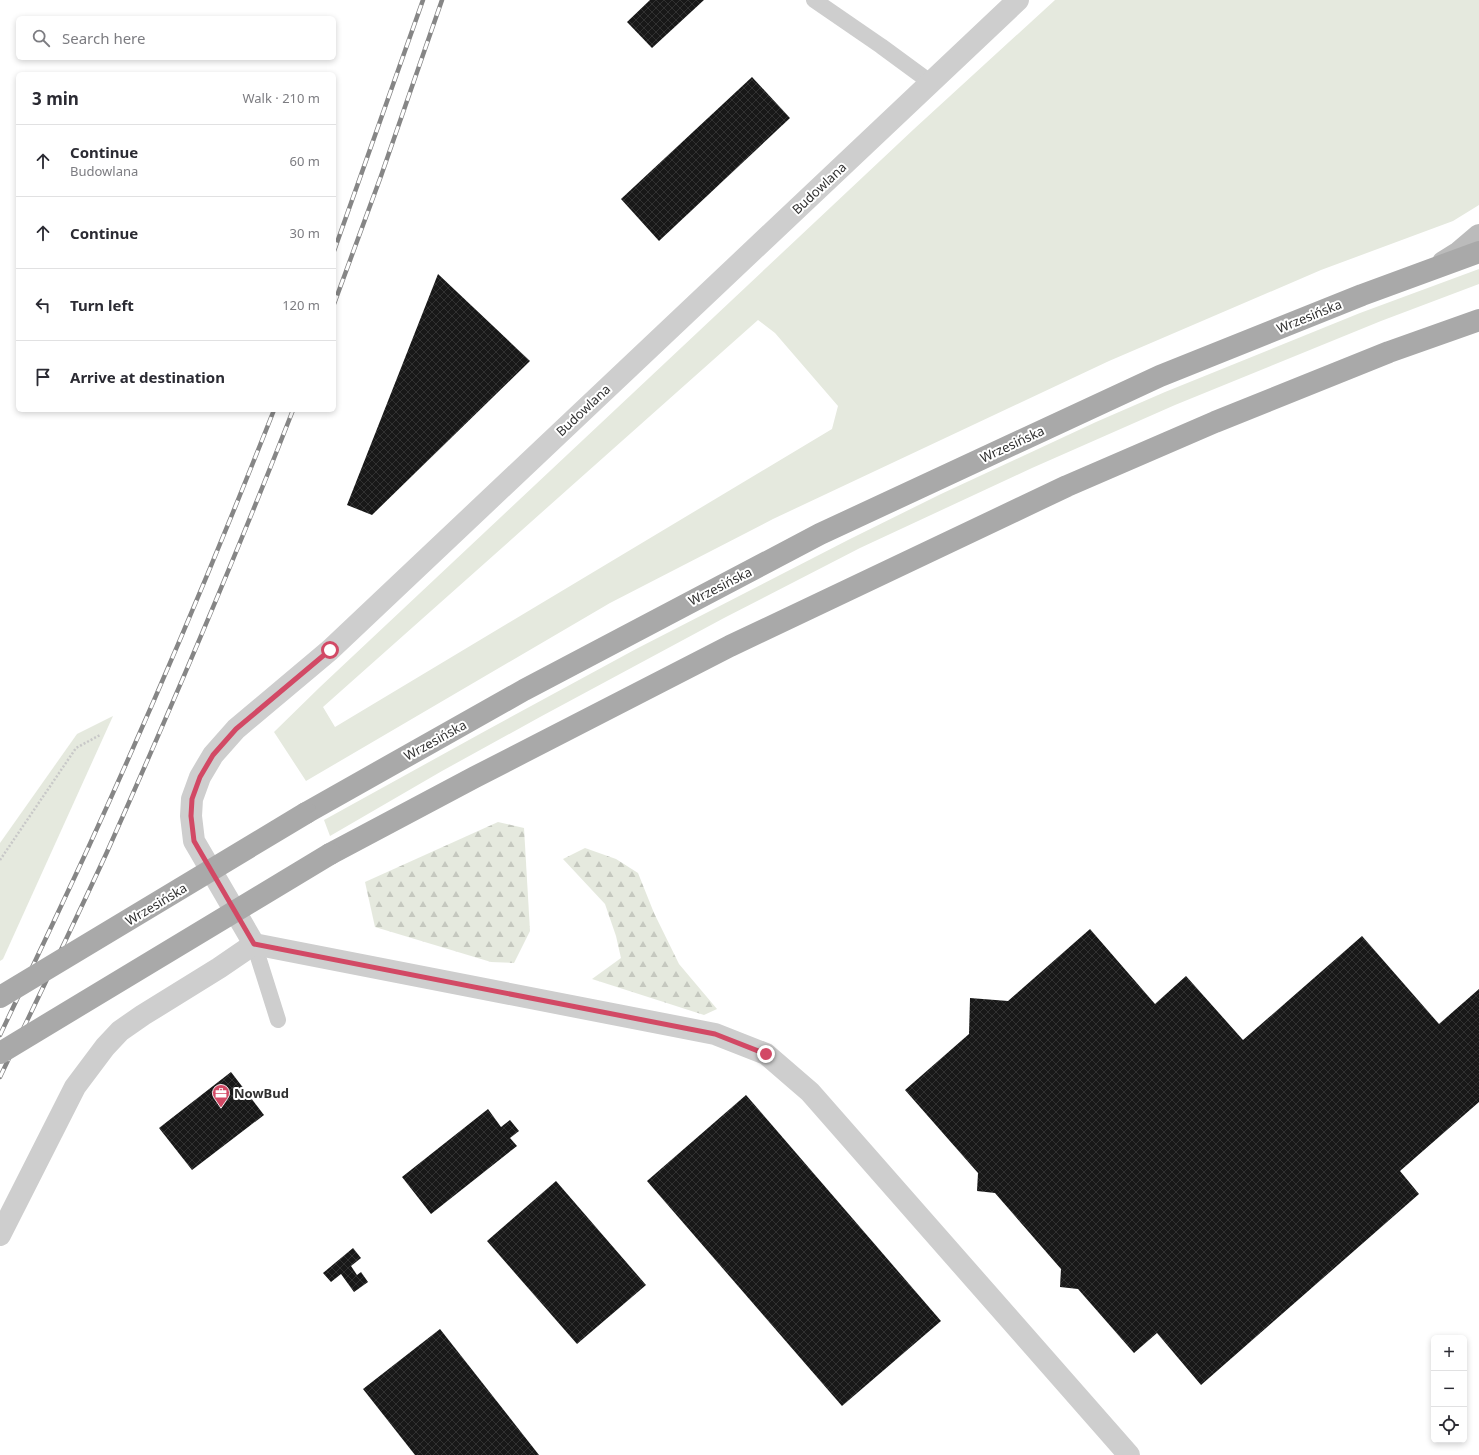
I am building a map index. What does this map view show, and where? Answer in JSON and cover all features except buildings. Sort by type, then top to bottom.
[{"type":"main road","name":"Wrzesińska","points":[[0,997],[306,813],[524,690],[820,534],[1160,376],[1362,296],[1479,252]]},
{"type":"main road","points":[[0,1053],[330,854],[730,646],[1060,490],[1215,422],[1389,352],[1479,320]]},
{"type":"street","name":"Budowlana","points":[[254,944],[194,841],[191,816],[192,799],[200,777],[213,755],[236,729],[330,650],[1018,0]]},
{"type":"street","points":[[1431,270],[1459,252],[1479,235]]},
{"type":"street","points":[[0,1235],[75,1087],[105,1047],[120,1031],[143,1015],[219,968],[254,944],[715,1034],[766,1054],[810,1092],[1129,1455]]},
{"type":"lane","points":[[814,0],[930,82]]},
{"type":"lane","points":[[254,944],[278,1020]]},
{"type":"path","points":[[0,860],[76,748],[100,735]]},
{"type":"green space","points":[[1055,0],[1479,0],[1479,205],[1453,221],[1321,270],[1109,361],[773,519],[610,603],[306,781],[274,732],[320,687],[914,129]],"holes":[[[758,320],[775,333],[838,406],[832,429],[335,727],[323,707]]]},
{"type":"green space","points":[[1479,269],[1479,284],[1381,321],[1175,405],[1032,468],[860,548],[724,618],[540,717],[442,771],[330,836],[324,820],[636,649],[941,494],[1096,422],[1165,392],[1360,313]]},
{"type":"green space","points":[[113,716],[3,959],[0,961],[0,843],[77,734]]},
{"type":"green space","points":[[498,822],[524,828],[530,931],[514,963],[491,962],[375,927],[365,882]]},
{"type":"green space","points":[[585,848],[616,859],[638,873],[654,913],[679,964],[717,1009],[704,1015],[592,979],[621,958],[616,936],[605,904],[563,859]]},
{"type":"railway","points":[[336,245],[423,0]]},
{"type":"railway","points":[[336,299],[381,176],[442,0]]},
{"type":"railway","points":[[0,1035],[78,870],[138,738],[230,520],[273,412]]},
{"type":"railway","points":[[0,1077],[107,852],[226,577],[292,412]]},
{"type":"place","name":"NowBud","points":[[221,1108]]},
{"type":"route","points":[[330,650],[236,729],[213,755],[200,777],[192,799],[191,816],[194,841],[254,944],[715,1034],[766,1054]]}]
